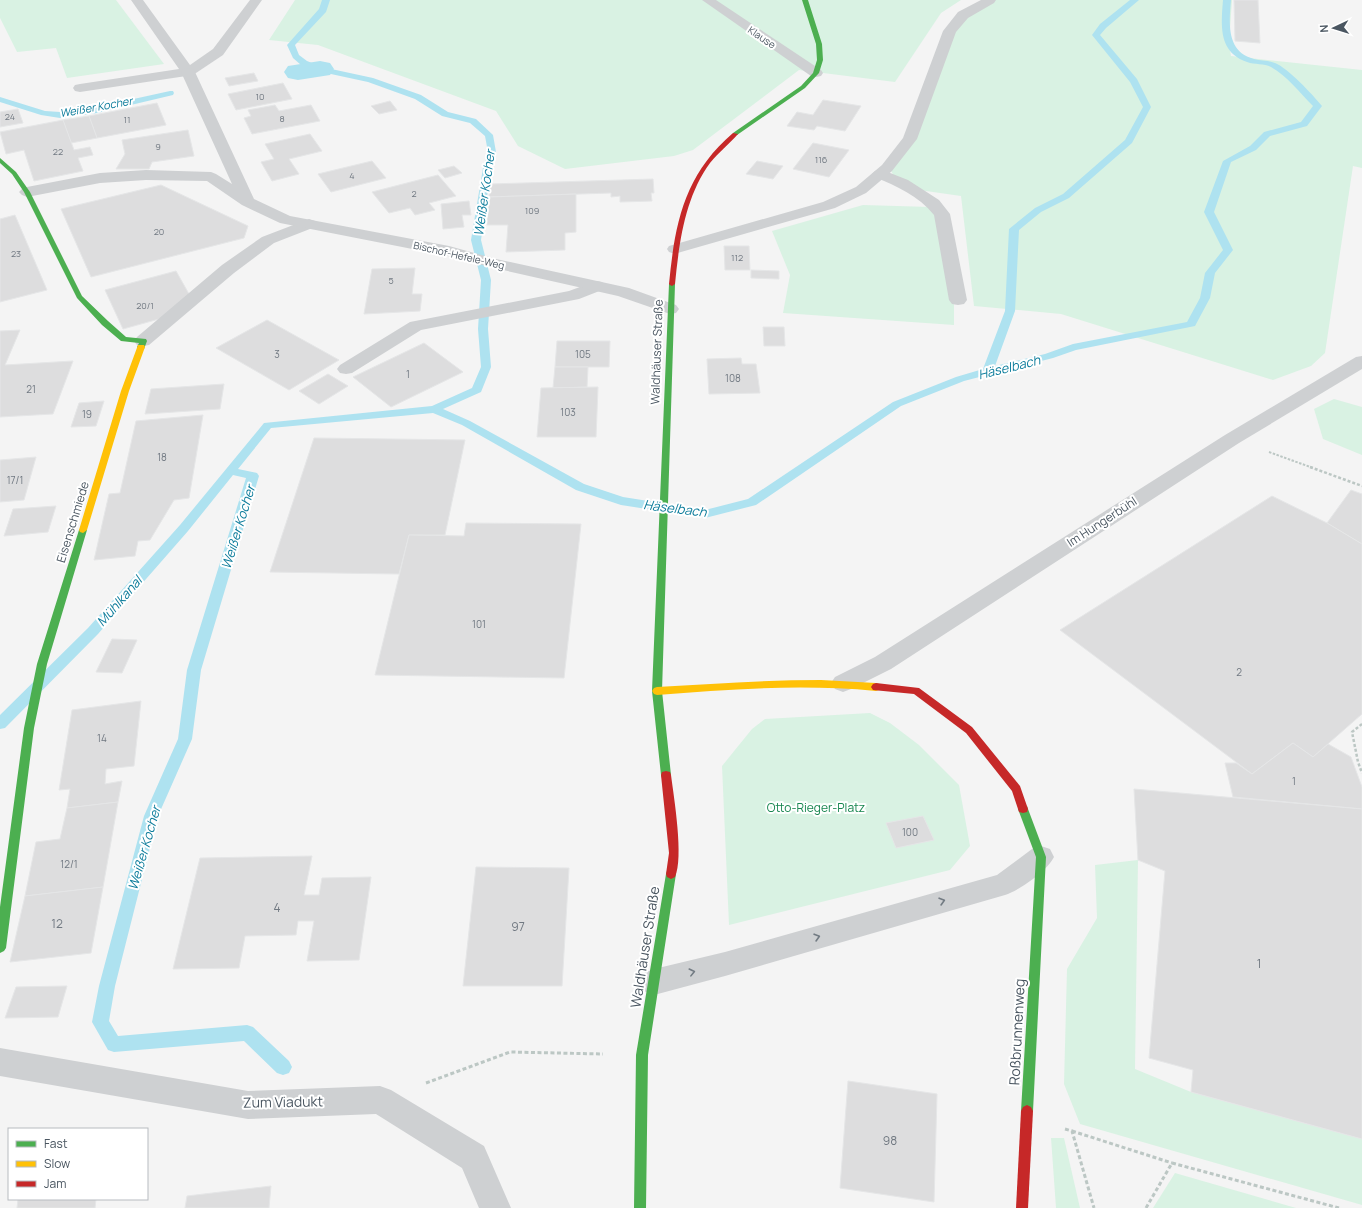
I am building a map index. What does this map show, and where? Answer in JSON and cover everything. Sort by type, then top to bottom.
[{"type":"street","points":[[137,0],[188,72],[248,202]]},
{"type":"street","points":[[80,88],[188,72],[218,52],[256,0]]},
{"type":"street","name":"Klause","points":[[708,0],[816,73]]},
{"type":"street","points":[[805,0],[819,44],[820,60],[816,73]]},
{"type":"street","points":[[676,249],[829,205],[861,190],[887,168],[910,139],[950,31],[963,15],[990,0]]},
{"type":"street","name":"Waldhäuser Straße","points":[[640,1208],[642,1055],[674,853],[657,691],[664,521],[670,309],[676,249],[683,214],[695,185],[710,158],[724,142],[803,86],[816,73]]},
{"type":"street","points":[[0,160],[14,173],[27,192],[79,297],[105,323],[124,339],[143,341],[228,269],[268,240],[308,224]]},
{"type":"street","points":[[880,174],[903,183],[933,203],[942,214],[958,300]]},
{"type":"street","name":"Bischof-Hefele-Weg","points":[[27,192],[100,178],[146,175],[211,177],[248,202],[286,220],[449,250],[494,263],[623,292],[670,309]]},
{"type":"street","points":[[346,369],[416,326],[573,295],[596,286]]},
{"type":"street","name":"Eisenschmiede","points":[[0,948],[29,728],[42,664],[125,391],[143,341]]},
{"type":"street","name":"Im Hungerbühl","points":[[843,683],[883,662],[1232,439],[1362,362]]},
{"type":"street","points":[[654,982],[725,964],[1005,884],[1041,857],[1016,789],[969,730],[916,691],[843,683],[798,682],[657,691]]},
{"type":"street","name":"Roßbrunnenweg","points":[[1022,1208],[1041,857]]},
{"type":"street","name":"Zum Viadukt","points":[[0,1062],[248,1105],[380,1100]]},
{"type":"street","points":[[380,1100],[473,1157],[495,1208]]},
{"type":"path","points":[[1232,439],[1362,486]]},
{"type":"path","points":[[1362,724],[1352,732],[1358,762],[1362,773]]},
{"type":"path","points":[[380,1100],[510,1052],[642,1055]]},
{"type":"path","points":[[1026,1117],[1172,1163],[1339,1208]]},
{"type":"path","points":[[1072,1131],[1094,1208]]},
{"type":"path","points":[[1146,1208],[1172,1163]]},
{"type":"green space","points":[[0,0],[116,0],[164,64],[67,78],[56,48],[17,52],[0,18]]},
{"type":"green space","points":[[295,0],[961,0],[941,13],[895,82],[799,70],[693,150],[674,156],[565,169],[518,146],[496,111],[318,45],[269,40]]},
{"type":"green space","points":[[995,0],[1232,0],[1229,43],[1231,56],[1362,70],[1362,168],[1353,166],[1325,353],[1311,366],[1273,380],[1061,314],[974,306],[961,196],[898,187],[891,170],[953,32],[967,16]]},
{"type":"green space","points":[[863,205],[931,207],[937,214],[954,305],[954,325],[783,313],[790,275],[772,231]]},
{"type":"green space","points":[[1334,399],[1362,407],[1362,455],[1323,439],[1314,409]]},
{"type":"green space","name":"Otto-Rieger-Platz","points":[[870,713],[890,723],[919,745],[959,785],[970,846],[950,870],[729,925],[722,766],[752,729],[765,719]]},
{"type":"green space","points":[[1138,860],[1135,1069],[1191,1092],[1362,1139],[1362,1205],[1080,1124],[1064,1084],[1067,969],[1097,918],[1095,865]]},
{"type":"green space","points":[[1051,1138],[1064,1138],[1080,1208],[1056,1208]]},
{"type":"green space","points":[[1175,1173],[1296,1208],[1153,1208]]},
{"type":"building","points":[[1234,0],[1258,0],[1260,43],[1235,41]]},
{"type":"building","points":[[254,73],[258,81],[229,86],[225,78]]},
{"type":"building","points":[[283,83],[292,99],[236,110],[228,94]]},
{"type":"building","points":[[823,100],[861,106],[845,131],[817,126],[814,130],[787,126],[797,112],[813,115]]},
{"type":"building","points":[[390,101],[397,110],[379,114],[371,106]]},
{"type":"building","points":[[157,103],[166,125],[97,138],[89,116]]},
{"type":"building","points":[[275,105],[279,111],[311,105],[320,121],[252,134],[244,118],[251,116],[248,110]]},
{"type":"building","points":[[18,109],[23,123],[0,127],[0,112]]},
{"type":"building","points":[[89,116],[97,138],[71,143],[63,120]]},
{"type":"building","points":[[63,120],[74,150],[90,147],[93,155],[78,158],[83,171],[34,181],[24,150],[6,154],[0,132]]},
{"type":"building","points":[[188,130],[194,156],[152,162],[149,169],[116,169],[125,154],[122,140]]},
{"type":"building","points":[[310,134],[322,151],[289,159],[299,174],[272,181],[261,162],[274,159],[265,144]]},
{"type":"building","points":[[813,143],[849,150],[829,177],[793,169]]},
{"type":"building","points":[[372,161],[386,178],[331,192],[318,174]]},
{"type":"building","points":[[757,161],[783,166],[773,179],[746,174]]},
{"type":"building","points":[[454,166],[462,173],[445,178],[438,170]]},
{"type":"building","points":[[438,175],[456,196],[429,203],[435,210],[415,215],[410,208],[389,213],[372,192]]},
{"type":"building","points":[[653,179],[654,193],[651,193],[652,201],[620,202],[620,196],[611,197],[611,193],[489,197],[490,184]]},
{"type":"building","points":[[161,185],[248,226],[244,238],[91,277],[61,209]]},
{"type":"building","points":[[576,194],[576,232],[565,233],[565,250],[506,252],[508,225],[487,225],[489,197]]},
{"type":"building","points":[[469,201],[471,215],[462,215],[464,227],[443,229],[441,204]]},
{"type":"building","points":[[15,215],[47,290],[0,302],[0,219]]},
{"type":"building","points":[[724,246],[749,246],[750,270],[725,270]]},
{"type":"building","points":[[415,268],[412,294],[422,294],[420,311],[364,314],[372,269]]},
{"type":"building","points":[[751,270],[779,271],[779,279],[751,278]]},
{"type":"building","points":[[176,271],[189,294],[166,317],[123,329],[105,290]]},
{"type":"building","points":[[267,320],[339,360],[289,390],[216,348]]},
{"type":"building","points":[[763,327],[784,327],[785,346],[764,346]]},
{"type":"building","points":[[20,330],[5,365],[73,361],[53,414],[0,417],[0,331]]},
{"type":"building","points":[[557,341],[610,341],[609,367],[555,367]]},
{"type":"building","points":[[424,343],[463,372],[391,407],[353,377]]},
{"type":"building","points":[[741,358],[742,364],[756,364],[760,393],[709,394],[707,359]]},
{"type":"building","points":[[555,367],[588,367],[587,387],[553,388]]},
{"type":"building","points":[[328,374],[348,386],[319,404],[299,391]]},
{"type":"building","points":[[224,384],[220,409],[145,414],[151,389]]},
{"type":"building","points":[[598,387],[596,437],[537,437],[541,388]]},
{"type":"building","points":[[104,401],[96,426],[71,427],[79,403]]},
{"type":"building","points":[[203,415],[189,498],[174,500],[150,540],[138,541],[135,556],[94,560],[109,494],[120,493],[136,421]]},
{"type":"building","points":[[314,438],[465,440],[445,535],[409,535],[399,574],[270,572]]},
{"type":"building","points":[[36,457],[24,500],[0,502],[0,460]]},
{"type":"building","points":[[1351,490],[1362,494],[1362,544],[1327,523]]},
{"type":"building","points":[[1272,496],[1327,523],[1362,544],[1362,714],[1313,757],[1293,743],[1252,774],[1060,630]]},
{"type":"building","points":[[56,506],[48,532],[4,536],[13,509]]},
{"type":"building","points":[[466,523],[581,524],[564,678],[375,675],[409,535],[464,536]]},
{"type":"building","points":[[112,639],[137,640],[122,673],[96,672]]},
{"type":"building","points":[[141,701],[134,766],[106,769],[105,784],[122,781],[118,802],[67,808],[70,789],[59,790],[72,710]]},
{"type":"building","points":[[1293,743],[1313,757],[1328,744],[1351,757],[1362,787],[1362,809],[1233,797],[1225,763],[1236,763],[1252,774]]},
{"type":"building","points":[[1134,789],[1362,809],[1362,1139],[1191,1092],[1193,1070],[1149,1058],[1165,871],[1138,860]]},
{"type":"building","points":[[118,802],[103,887],[25,896],[36,842],[60,839],[67,808]]},
{"type":"building","points":[[923,816],[934,840],[896,848],[886,823]]},
{"type":"building","points":[[312,856],[304,895],[319,895],[322,878],[371,877],[359,960],[307,961],[314,921],[298,921],[296,935],[245,936],[239,968],[173,969],[200,858]]},
{"type":"building","points":[[476,867],[569,868],[562,986],[463,986]]},
{"type":"building","points":[[103,887],[91,953],[10,962],[25,896]]},
{"type":"building","points":[[67,986],[58,1017],[5,1018],[16,987]]},
{"type":"building","points":[[848,1081],[937,1094],[934,1202],[840,1188]]},
{"type":"building","points":[[271,1186],[269,1208],[185,1208],[187,1196]]},
{"type":"building","points":[[18,1200],[96,1200],[95,1208],[17,1208]]},
{"type":"waterway","name":"Weißer Kocher","points":[[326,0],[323,10],[291,45],[296,56],[304,63],[320,69],[370,80],[418,97],[445,114],[473,121],[489,135],[492,152],[487,168],[476,240],[486,280],[483,329],[486,367],[477,390],[434,409]]},
{"type":"waterway","points":[[988,371],[1010,311],[1014,229],[1038,210],[1066,196],[1129,141],[1147,107],[1134,81],[1096,35],[1103,26],[1135,0]]},
{"type":"waterway","name":"Häselbach","points":[[988,371],[1049,356],[1073,347],[1191,324],[1205,298],[1210,273],[1228,250],[1209,212],[1227,161],[1253,148],[1267,134],[1304,124],[1318,106],[1291,79],[1272,64],[1252,61],[1235,52],[1227,37],[1227,0]]},
{"type":"waterway","name":"Weißer Kocher","points":[[298,72],[320,69]]},
{"type":"waterway","name":"Weißer Kocher","points":[[0,99],[44,113],[60,115],[97,110],[170,93]]},
{"type":"waterway","name":"Häselbach","points":[[434,409],[466,423],[580,487],[621,501],[705,514],[752,502],[897,404],[960,379],[988,371]]},
{"type":"waterway","name":"Weißer Kocher","points":[[230,471],[268,425],[434,409]]},
{"type":"waterway","name":"Mühlkanal","points":[[0,724],[93,631],[184,528],[230,471]]},
{"type":"waterway","name":"Weißer Kocher","points":[[230,471],[253,476],[194,670],[185,739],[151,816],[107,986],[100,1022],[114,1044],[247,1033],[283,1067]]},
{"type":"traffic: fast","points":[[735,134],[803,87],[816,73],[820,60],[819,44],[805,0]]},
{"type":"traffic: fast","points":[[0,160],[14,173],[27,192],[79,297],[105,323],[124,339],[143,341],[141,347]]},
{"type":"traffic: fast","points":[[666,775],[657,691],[672,284]]},
{"type":"traffic: fast","points":[[0,948],[29,728],[42,664],[83,530]]},
{"type":"traffic: fast","points":[[1023,809],[1041,857],[1027,1111]]},
{"type":"traffic: fast","points":[[640,1208],[642,1055],[671,874]]},
{"type":"traffic: slow","points":[[83,530],[125,391],[141,347]]},
{"type":"traffic: slow","points":[[657,691],[739,685],[794,683],[876,687]]},
{"type":"traffic: jam","points":[[672,284],[677,243],[688,202],[696,182],[706,164],[719,148],[735,134]]},
{"type":"traffic: jam","points":[[876,687],[916,691],[969,730],[1016,789],[1023,809]]},
{"type":"traffic: jam","points":[[666,775],[674,853],[671,874]]},
{"type":"traffic: jam","points":[[1022,1208],[1027,1111]]}]
